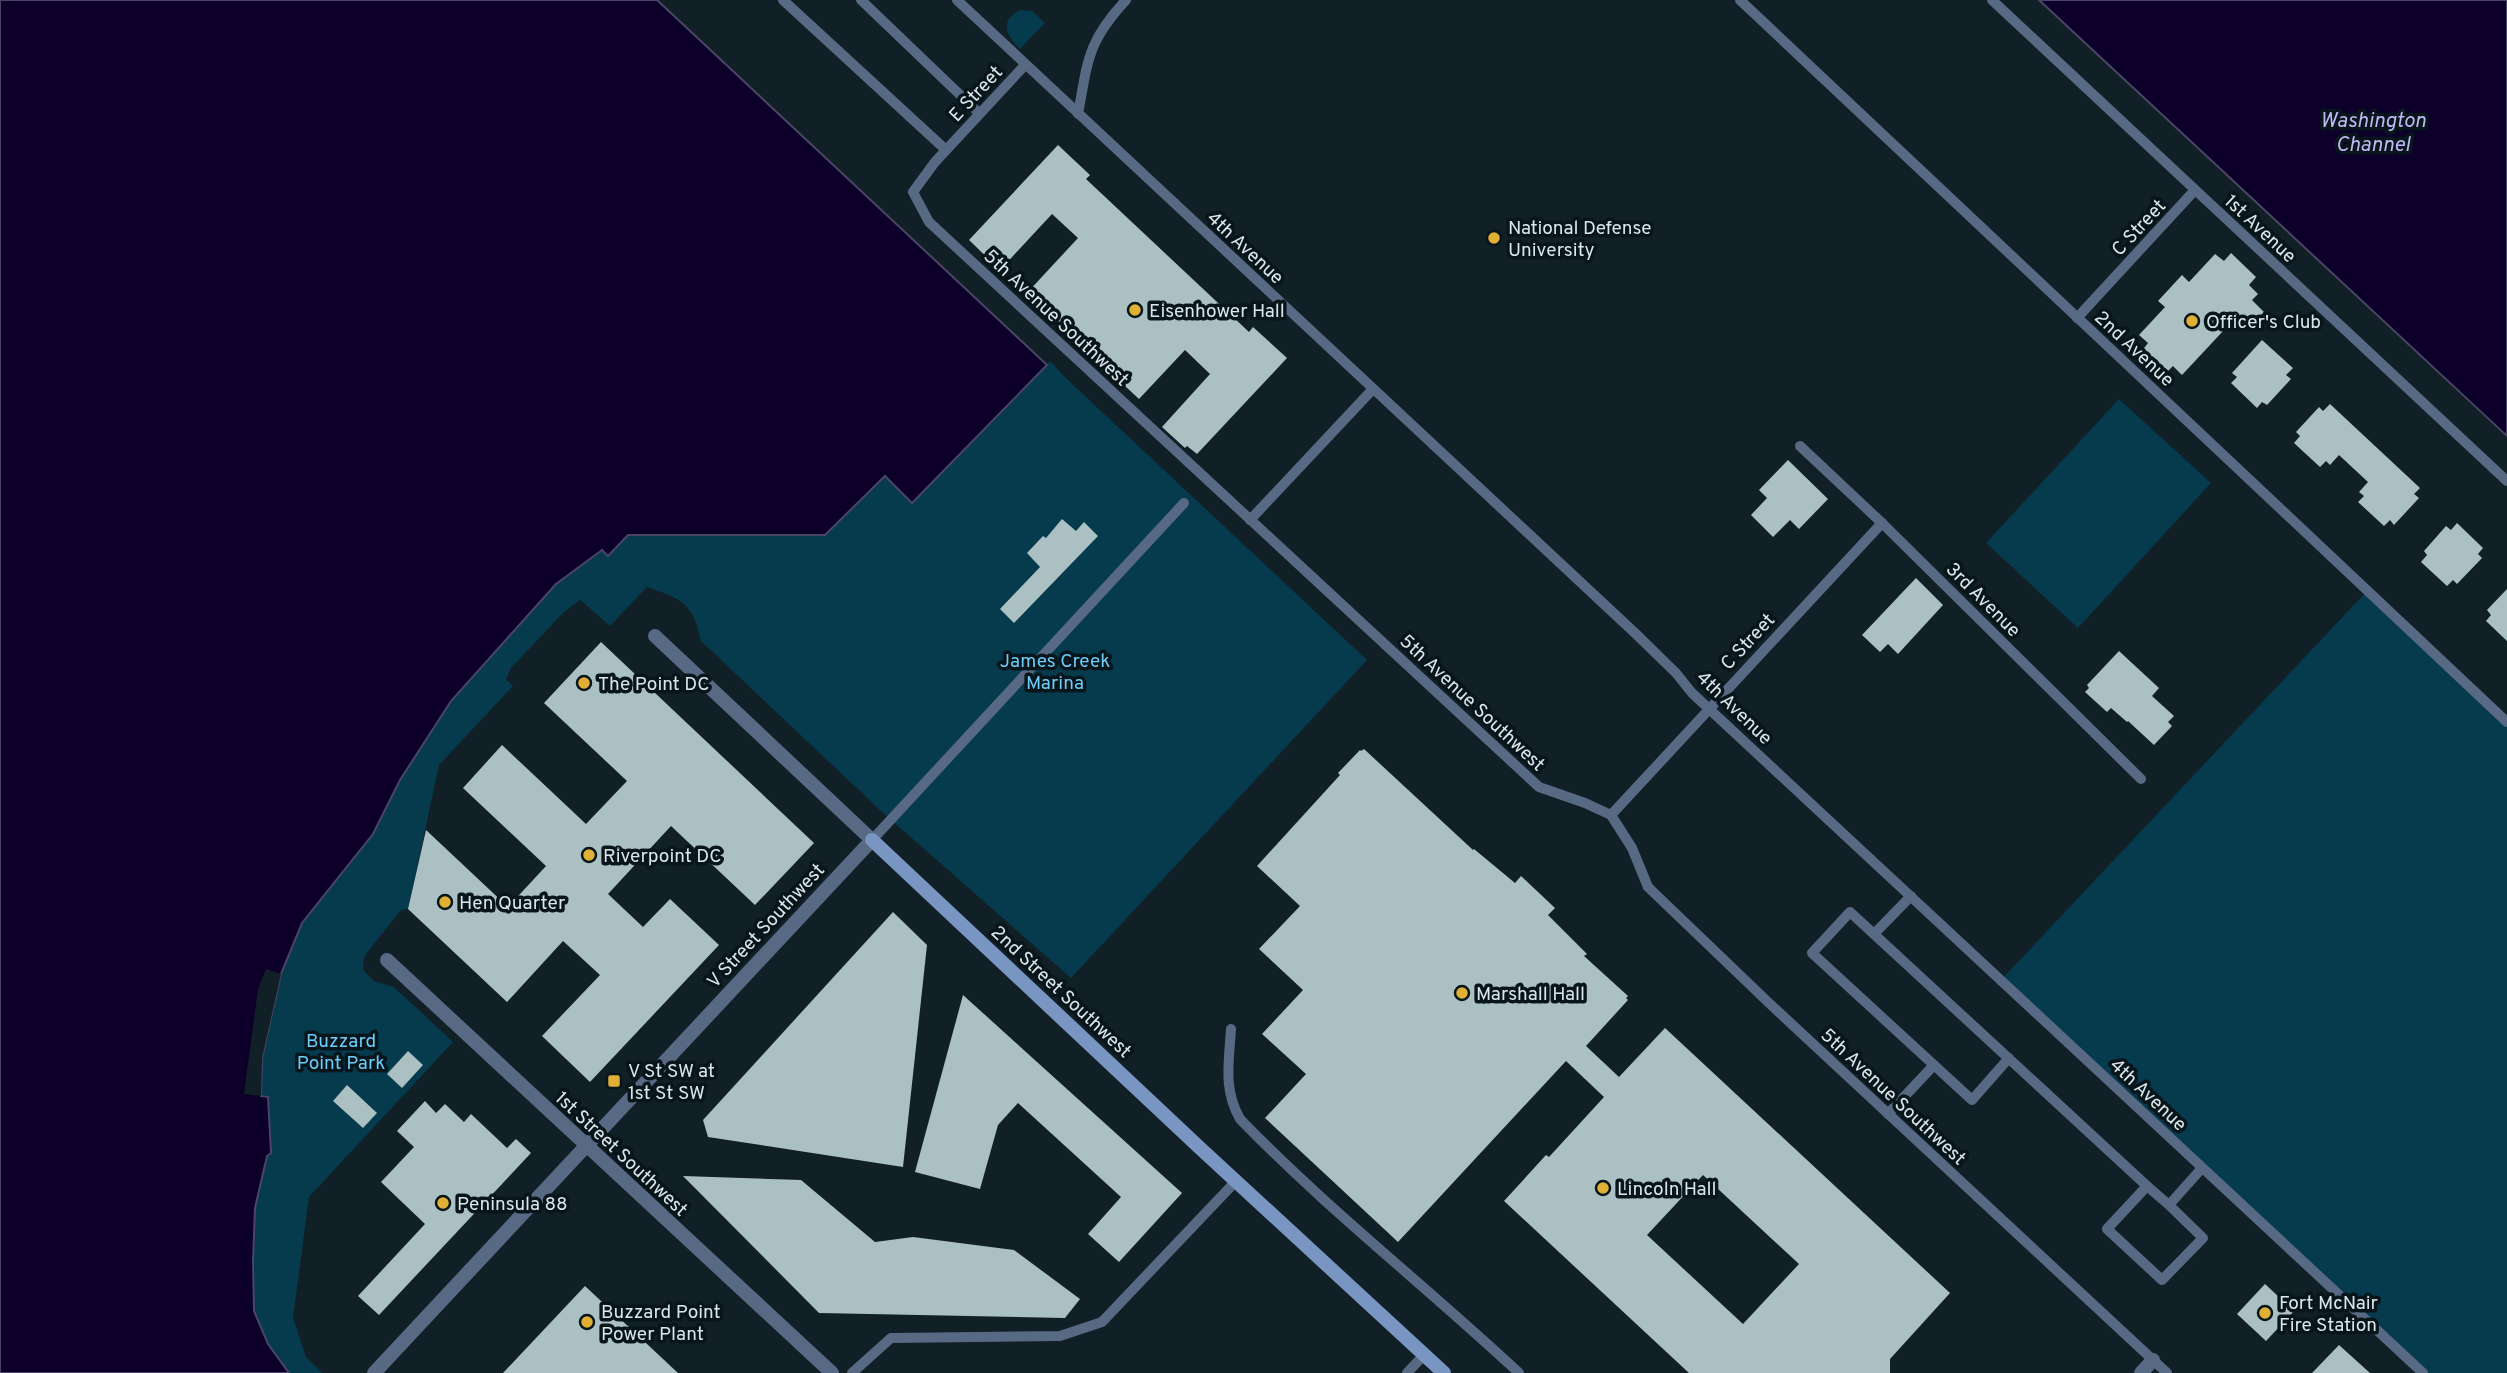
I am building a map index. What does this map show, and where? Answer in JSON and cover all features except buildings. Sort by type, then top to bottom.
[{"type":"street","name":"2nd Street Southwest","points":[[655,636],[1444,1373]]},
{"type":"street","name":"V Street Southwest","points":[[374,1373],[872,839]]},
{"type":"street","name":"1st Street Southwest","points":[[387,960],[832,1373]]},
{"type":"street","points":[[2141,1373],[2153,1360]]},
{"type":"lane","points":[[783,0],[946,150]]},
{"type":"lane","points":[[861,0],[979,113]]},
{"type":"lane","name":"E Street","points":[[929,222],[913,192],[946,150],[1025,65],[957,0]]},
{"type":"lane","points":[[1078,114],[1092,46],[1106,22],[1126,0]]},
{"type":"lane","name":"2nd Avenue","points":[[1740,0],[2507,722]]},
{"type":"lane","name":"1st Avenue","points":[[1992,0],[2507,481]]},
{"type":"lane","name":"4th Avenue","points":[[1025,65],[1636,634],[1709,709],[2423,1373]]},
{"type":"lane","name":"C Street","points":[[2077,318],[2195,190]]},
{"type":"lane","name":"5th Avenue Southwest","points":[[929,222],[1539,788],[1585,803],[1611,815],[1632,848],[1648,887],[2167,1373]]},
{"type":"lane","points":[[1250,520],[1373,389]]},
{"type":"lane","name":"3rd Avenue","points":[[1800,446],[1882,523],[2141,779]]},
{"type":"lane","name":"V Street Southwest","points":[[872,839],[1184,503]]},
{"type":"lane","name":"C Street","points":[[1611,815],[1882,523]]},
{"type":"lane","points":[[1874,934],[1910,896]]},
{"type":"lane","points":[[2009,1058],[1972,1100],[1812,953],[1850,912],[2009,1058],[2147,1186],[2169,1205],[2203,1238],[2162,1280],[2107,1229],[2147,1186]]},
{"type":"lane","points":[[1231,1029],[1228,1085],[1231,1102],[1240,1119],[1368,1239],[1421,1283],[1519,1373]]},
{"type":"lane","points":[[1888,1114],[1934,1065]]},
{"type":"lane","points":[[2169,1205],[2202,1168]]},
{"type":"lane","points":[[852,1373],[891,1339],[1060,1336],[1102,1322],[1237,1180]]},
{"type":"lane","points":[[1407,1373],[1424,1355]]},
{"type":"green space","points":[[1020,10],[1032,11],[1045,23],[1020,49],[1008,34],[1007,24],[1013,14]]},
{"type":"green space","name":"James Creek Marina","points":[[1050,361],[1367,660],[1071,978],[882,812],[701,641],[694,618],[680,601],[647,587],[610,626],[580,600],[564,612],[511,668],[506,679],[513,686],[439,765],[408,909],[401,910],[366,954],[364,971],[374,981],[394,987],[453,1042],[309,1197],[293,1318],[306,1357],[322,1373],[289,1373],[268,1344],[254,1311],[255,1208],[267,1156],[271,1152],[268,1097],[261,1096],[262,1058],[281,974],[302,923],[373,834],[400,780],[451,701],[556,584],[602,550],[608,555],[628,535],[825,535],[885,476],[912,502]]},
{"type":"green space","points":[[2119,399],[2211,483],[2078,628],[1986,543]]},
{"type":"green space","points":[[2367,591],[2507,722],[2507,1373],[2423,1373],[2001,980]]},
{"type":"water","points":[[0,0],[657,0],[1047,365],[912,503],[885,476],[825,535],[628,535],[608,556],[602,550],[556,584],[451,701],[400,780],[373,834],[302,923],[281,974],[262,1058],[261,1096],[268,1097],[271,1153],[267,1156],[255,1208],[254,1311],[268,1344],[289,1373],[0,1373]]},
{"type":"water","name":"Washington Channel","points":[[2039,0],[2507,0],[2507,436]]},
{"type":"pier","points":[[266,969],[281,974],[262,1058],[261,1096],[244,1094],[258,989]]},
{"type":"place","name":"National Defense University","points":[[1494,238]]},
{"type":"place","name":"Eisenhower Hall","points":[[1135,310]]},
{"type":"place","name":"Officer's Club","points":[[2192,321]]},
{"type":"place","name":"The Point DC","points":[[584,683]]},
{"type":"place","name":"Riverpoint DC","points":[[589,855]]},
{"type":"place","name":"Hen Quarter","points":[[445,902]]},
{"type":"place","name":"Marshall Hall","points":[[1462,993]]},
{"type":"place","name":"V St SW at 1st St SW","points":[[614,1081]]},
{"type":"place","name":"Lincoln Hall","points":[[1603,1188]]},
{"type":"place","name":"Peninsula 88","points":[[443,1203]]},
{"type":"place","name":"Fort McNair Fire Station","points":[[2265,1313]]},
{"type":"place","name":"Buzzard Point Power Plant","points":[[587,1322]]},
{"type":"park label","name":"Buzzard Point Park","points":[[341,1051]]}]
